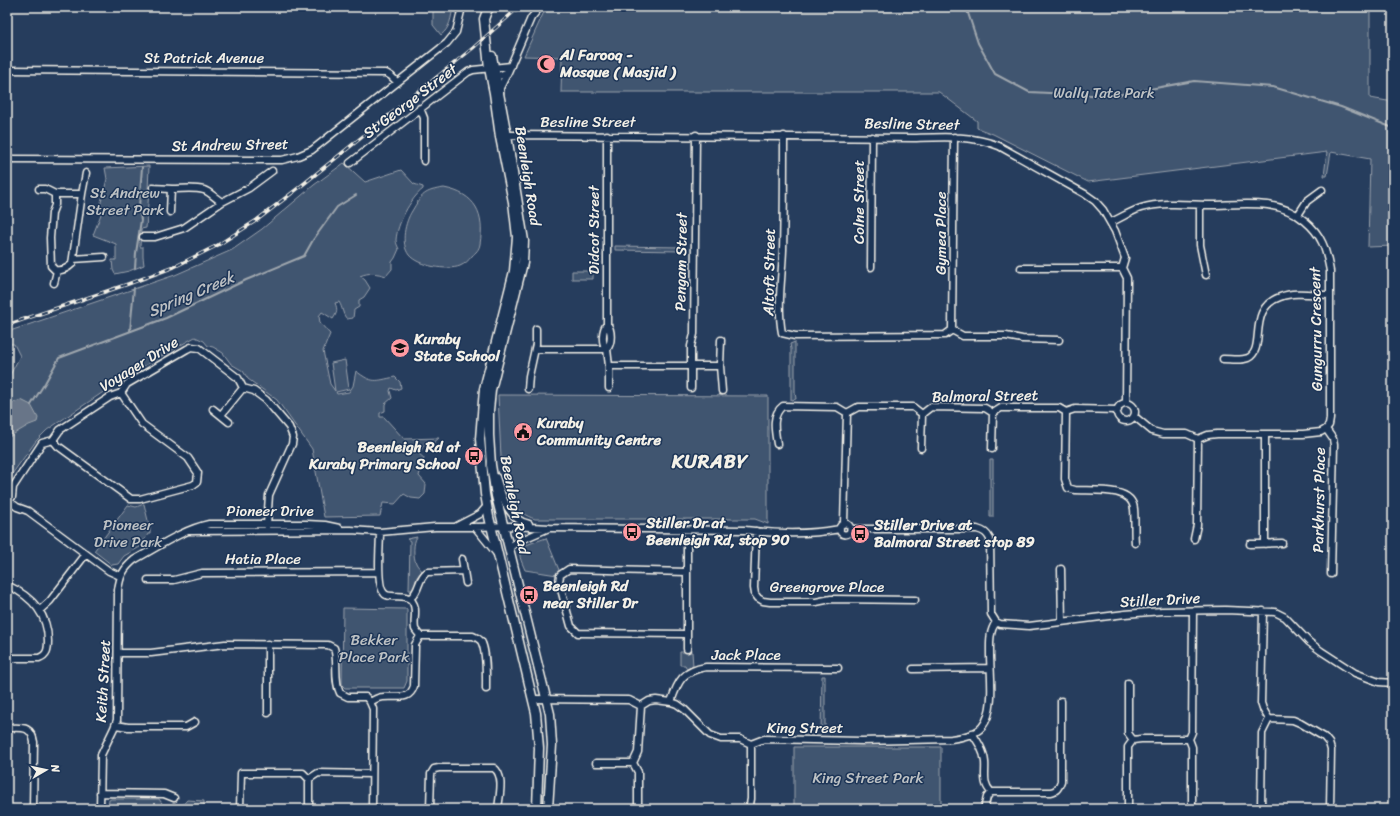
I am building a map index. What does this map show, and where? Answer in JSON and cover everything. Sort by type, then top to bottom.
[{"type":"main road","name":"Beenleigh Road","points":[[490,7],[484,19],[494,93],[504,136],[525,251],[524,263],[491,390],[489,429],[491,464],[503,526],[547,699],[552,745],[548,809]]},
{"type":"main road","name":"Beenleigh Road","points":[[491,68],[496,77],[500,97],[516,227],[516,255],[514,271],[484,390],[480,439],[483,478],[491,526],[534,699],[539,748],[537,809]]},
{"type":"street","name":"St Andrew Street","points":[[7,159],[282,160],[298,156],[312,150],[447,43],[456,32],[462,7]]},
{"type":"street","points":[[500,97],[500,88],[531,18],[540,7]]},
{"type":"street","name":"St George Street","points":[[350,163],[468,72],[473,70],[511,66]]},
{"type":"street","name":"St Patrick Avenue","points":[[7,70],[386,73],[397,82]]},
{"type":"street","points":[[496,77],[508,72]]},
{"type":"street","points":[[420,108],[424,118],[424,162]]},
{"type":"street","name":"Besline Street","points":[[504,136],[696,135],[914,138],[954,137],[988,142],[999,146],[1095,201],[1116,231],[1125,258],[1122,268],[1127,278],[1126,403]]},
{"type":"street","name":"Pengam Street","points":[[691,388],[691,346],[694,334],[696,135]]},
{"type":"street","name":"Didcot Street","points":[[607,136],[607,324],[610,328],[610,343],[607,349],[609,388]]},
{"type":"street","name":"Altoft Street","points":[[784,136],[783,251],[780,322],[782,333],[795,336],[945,336],[952,330]]},
{"type":"street","name":"Colne Street","points":[[871,267],[872,137]]},
{"type":"street","name":"Gymea Place","points":[[952,330],[954,137]]},
{"type":"street","points":[[143,237],[155,237],[184,228],[222,202],[249,188],[272,171]]},
{"type":"street","points":[[55,194],[55,205],[52,213],[50,258],[51,266],[57,270],[68,268],[72,264],[77,224],[86,174]]},
{"type":"street","points":[[153,188],[190,188],[206,191],[222,202]]},
{"type":"street","points":[[39,189],[45,189],[55,194],[82,194]]},
{"type":"street","points":[[170,212],[171,189]]},
{"type":"street","points":[[1298,215],[1307,201],[1322,190]]},
{"type":"street","name":"Gungurru Crescent","points":[[1111,222],[1141,208],[1156,205],[1258,204],[1286,208],[1298,215],[1310,225],[1320,237],[1327,254],[1330,271],[1330,419],[1329,425],[1326,429]]},
{"type":"street","points":[[1200,205],[1200,245],[1206,275]]},
{"type":"street","points":[[73,259],[104,257]]},
{"type":"street","points":[[1021,268],[1122,268]]},
{"type":"street","points":[[54,283],[57,270]]},
{"type":"street","points":[[1223,359],[1242,359],[1253,354],[1256,349],[1261,314],[1279,297],[1295,294],[1329,295]]},
{"type":"street","points":[[528,389],[529,376],[535,349],[536,328]]},
{"type":"street","points":[[952,330],[963,336],[1006,336],[1022,339],[1059,340]]},
{"type":"street","points":[[722,340],[720,366],[722,391]]},
{"type":"street","name":"Voyager Drive","points":[[8,501],[12,497],[13,487],[42,443],[53,440],[60,430],[110,396],[121,393],[126,384],[187,349],[195,347],[199,348],[238,378],[243,388],[254,390],[266,400],[289,427],[293,437],[292,444],[269,495],[267,525]]},
{"type":"street","points":[[535,349],[607,349]]},
{"type":"street","points":[[609,366],[720,366]]},
{"type":"street","points":[[221,415],[243,388]]},
{"type":"street","points":[[53,440],[58,446],[131,499],[140,499],[193,485],[197,482],[198,473],[188,458],[142,424],[121,393]]},
{"type":"street","points":[[1126,403],[1131,405],[1134,409],[1134,416],[1129,420],[1123,420],[1119,416],[1118,410],[1121,405],[1126,403]]},
{"type":"street","points":[[778,444],[775,432],[775,416],[778,410],[783,406],[837,407],[847,413],[844,523],[841,525],[840,529]]},
{"type":"street","name":"Balmoral Street","points":[[847,413],[858,407],[913,407],[922,414],[931,408],[985,408],[993,412],[1001,408],[1059,408],[1066,412],[1075,409],[1118,410]]},
{"type":"street","points":[[213,409],[229,422]]},
{"type":"street","points":[[992,449],[993,412]]},
{"type":"street","points":[[1066,412],[1065,479],[1068,488],[1075,490],[1118,492],[1126,495],[1131,500],[1134,508],[1136,543]]},
{"type":"street","points":[[921,448],[922,414]]},
{"type":"street","points":[[1134,416],[1152,430],[1163,434],[1188,434],[1198,439],[1208,435],[1217,434],[1303,434],[1321,432],[1326,429]]},
{"type":"street","name":"Parkhurst Place","points":[[1326,429],[1333,439],[1334,445],[1331,574]]},
{"type":"street","points":[[1265,434],[1265,544]]},
{"type":"street","points":[[1194,539],[1197,525],[1198,439]]},
{"type":"street","points":[[491,464],[504,500],[514,517],[523,522],[542,527]]},
{"type":"street","points":[[8,501],[17,507],[28,511],[109,571],[120,576]]},
{"type":"street","points":[[456,527],[480,514],[487,506]]},
{"type":"street","points":[[844,523],[849,524],[851,529]]},
{"type":"street","name":"Pioneer Drive","points":[[120,576],[128,565],[134,560],[200,526],[209,524],[325,525],[351,530]]},
{"type":"street","points":[[503,526],[550,528],[745,530],[811,533],[840,529]]},
{"type":"street","name":"Pioneer Drive","points":[[190,531],[351,530],[380,532],[435,527],[503,526]]},
{"type":"street","points":[[474,527],[498,556]]},
{"type":"street","points":[[509,548],[517,542],[550,528]]},
{"type":"street","points":[[840,529],[840,532],[844,535],[849,533],[851,529]]},
{"type":"street","points":[[851,529],[977,529],[990,532],[991,614],[996,622]]},
{"type":"street","points":[[686,649],[687,530]]},
{"type":"street","name":"Greengrove Place","points":[[756,531],[754,588],[755,594],[763,601],[816,602],[831,599],[915,600]]},
{"type":"street","points":[[380,532],[379,572],[380,583],[384,594],[389,596],[410,598],[414,596],[420,579],[427,572],[464,571]]},
{"type":"street","points":[[1250,544],[1282,543]]},
{"type":"street","points":[[40,610],[50,601],[86,554]]},
{"type":"street","points":[[462,559],[466,583]]},
{"type":"street","points":[[686,634],[578,633],[571,626],[559,582],[560,574],[569,569],[687,572]]},
{"type":"street","points":[[1061,569],[1062,622]]},
{"type":"street","name":"Hatia Place","points":[[148,580],[174,580],[202,573],[379,572]]},
{"type":"street","name":"Keith Street","points":[[100,809],[101,755],[116,724],[118,590],[120,576]]},
{"type":"street","points":[[7,585],[15,588],[40,610],[48,631],[47,653],[39,658],[7,658]]},
{"type":"street","points":[[410,598],[415,608],[415,629],[420,636]]},
{"type":"street","points":[[1192,809],[1192,747],[1189,739],[1192,732],[1193,610]]},
{"type":"street","name":"Stiller Drive","points":[[996,622],[1029,626],[1139,612],[1193,610],[1275,612],[1282,615],[1309,642],[1355,673],[1379,682],[1393,684]]},
{"type":"street","points":[[1263,612],[1261,703],[1269,719]]},
{"type":"street","name":"King Street","points":[[641,706],[649,701],[656,700],[677,704],[710,735],[721,739],[740,739],[751,744],[764,739],[862,741],[951,739],[964,737],[981,728],[987,718],[991,706],[990,636],[996,622]]},
{"type":"street","points":[[420,636],[473,636],[479,639],[482,643],[485,661],[486,689]]},
{"type":"street","points":[[370,702],[384,697],[404,697],[412,691],[414,686],[415,645],[420,636]]},
{"type":"street","points":[[118,653],[151,653],[225,644],[328,645],[334,648],[337,655],[337,687],[340,693],[348,697],[366,697],[373,709],[372,809]]},
{"type":"street","points":[[268,644],[268,713]]},
{"type":"street","name":"Jack Place","points":[[671,702],[680,680],[687,673],[695,669],[706,667],[838,668]]},
{"type":"street","points":[[913,669],[990,668]]},
{"type":"street","points":[[1128,683],[1128,733],[1133,740]]},
{"type":"street","points":[[534,699],[629,700],[641,706],[638,752],[633,763]]},
{"type":"street","points":[[972,733],[983,752],[985,761],[986,788],[991,792],[1054,791],[1059,787],[1061,780],[1061,700]]},
{"type":"street","points":[[1261,809],[1262,733],[1269,719]]},
{"type":"street","points":[[1269,719],[1293,720],[1324,738],[1328,743],[1331,750],[1330,809]]},
{"type":"street","points":[[116,724],[128,727],[186,727],[195,722]]},
{"type":"street","points":[[7,728],[24,728],[32,733],[34,742],[33,809]]},
{"type":"street","points":[[1128,809],[1128,747],[1133,740],[1189,739]]},
{"type":"street","points":[[749,809],[751,799],[751,744]]},
{"type":"street","points":[[596,763],[633,763]]},
{"type":"street","points":[[633,763],[638,772],[638,809]]},
{"type":"street","points":[[430,809],[431,774],[434,769],[440,768],[494,768],[498,771],[500,777],[498,809]]},
{"type":"street","points":[[240,809],[241,773],[302,773],[309,779],[309,809]]},
{"type":"street","points":[[309,779],[318,773],[372,774]]},
{"type":"street","points":[[984,809],[986,797],[991,792]]},
{"type":"street","points":[[100,793],[164,794],[174,798]]},
{"type":"green space","points":[[433,7],[453,7],[448,26],[441,35],[433,25]]},
{"type":"green space","name":"Wally Tate Park","points":[[550,7],[585,7],[596,12],[598,7],[1370,7],[1370,98],[1393,102],[1393,246],[1368,247],[1370,159],[1331,152],[1327,176],[1324,176],[1327,152],[1088,182],[993,134],[977,128],[977,121],[939,92],[561,92],[562,57],[524,56],[543,14]]},
{"type":"green space","points":[[344,163],[365,182],[401,170],[414,184],[423,187],[423,189],[409,205],[402,219],[396,240],[399,249],[392,262],[392,269],[386,276],[373,273],[360,276],[365,280],[370,288],[364,297],[359,300],[359,307],[354,310],[353,318],[347,319],[339,302],[335,303],[337,311],[333,319],[322,312],[319,316],[320,323],[330,334],[323,351],[330,384],[335,391],[331,363],[345,360],[349,389],[336,392],[337,394],[349,392],[353,386],[356,371],[371,380],[383,380],[395,377],[400,382],[401,388],[396,390],[391,388],[390,391],[392,398],[385,404],[385,411],[380,413],[380,417],[384,417],[404,439],[439,438],[431,445],[424,445],[419,454],[424,458],[419,476],[426,484],[425,494],[420,499],[411,498],[404,494],[395,504],[383,503],[380,516],[324,517],[312,449],[277,400],[248,379],[243,371],[231,364],[223,353],[213,347],[208,346],[204,341],[195,337],[135,371],[133,370],[133,372],[47,430],[36,441],[7,481],[7,378],[20,356],[14,344],[7,344],[7,332],[175,275],[232,250],[262,229],[314,185]]},
{"type":"green space","name":"St Andrew Street Park","points":[[149,166],[149,191],[146,228],[141,229],[140,247],[143,247],[144,265],[129,271],[115,274],[112,260],[116,260],[116,244],[93,235],[103,209],[100,206],[107,179],[105,168]]},
{"type":"green space","points":[[444,188],[464,195],[471,200],[476,207],[481,223],[480,244],[478,249],[465,263],[460,266],[448,268],[426,265],[413,259],[406,250],[404,239],[404,233],[409,216],[421,197],[432,190]]},
{"type":"green space","points":[[615,246],[682,247],[682,251],[615,250]]},
{"type":"green space","points":[[572,271],[593,271],[593,279],[572,279]]},
{"type":"green space","points":[[795,342],[796,399],[791,400],[790,344]]},
{"type":"green space","points":[[498,395],[768,396],[768,524],[755,519],[535,519],[528,516],[517,509],[507,492],[501,457]]},
{"type":"green space","points":[[990,460],[993,460],[993,517],[990,517]]},
{"type":"green space","name":"Pioneer Drive Park","points":[[144,504],[150,534],[148,534],[140,547],[124,556],[118,564],[112,565],[94,551],[128,505],[136,507]]},
{"type":"green space","points":[[417,537],[414,546],[414,557],[416,564],[422,571],[417,577],[414,590],[409,590],[410,541],[407,539]]},
{"type":"green space","points":[[546,538],[559,570],[557,575],[525,570],[520,558],[520,552],[523,546]]},
{"type":"green space","name":"Bekker Place Park","points":[[343,608],[407,609],[407,681],[404,688],[345,688],[342,685]]},
{"type":"green space","points":[[680,652],[692,652],[693,666],[687,669],[685,665],[680,665]]},
{"type":"green space","points":[[822,676],[825,676],[825,733],[821,733]]},
{"type":"green space","name":"King Street Park","points":[[794,747],[941,747],[941,809],[794,809]]},
{"type":"green space","points":[[159,799],[166,809],[108,809],[109,800]]},
{"type":"green space","points":[[187,800],[204,801],[204,809],[179,809]]},
{"type":"shaded area","points":[[21,400],[31,405],[38,418],[37,422],[7,438],[7,405]]},
{"type":"waterway","points":[[966,7],[978,43],[995,74],[1029,92],[1111,96],[1194,81],[1273,87],[1341,107],[1393,128]]},
{"type":"waterway","points":[[135,268],[141,220],[139,207],[142,167]]},
{"type":"waterway","name":"Spring Creek","points":[[31,405],[59,358],[166,318],[246,280],[304,256],[313,240],[337,207],[356,195]]},
{"type":"waterway","points":[[130,331],[134,288]]},
{"type":"railway","points":[[7,325],[174,267],[218,245],[257,220],[301,186],[473,48],[519,7]]},
{"type":"place","name":"Al Farooq - Mosque ( Masjid )","points":[[546,64]]},
{"type":"place","name":"Kuraby State School","points":[[400,348]]},
{"type":"place","name":"Kuraby Community Centre","points":[[523,432]]},
{"type":"place","name":"Beenleigh Rd at Kuraby Primary School","points":[[474,456]]},
{"type":"place","name":"Stiller Dr at Beenleigh Rd, stop 90","points":[[632,532]]},
{"type":"place","name":"Stiller Drive at Balmoral Street stop 89","points":[[860,534]]},
{"type":"place","name":"Beenleigh Rd near Stiller Dr","points":[[529,595]]},
{"type":"district","name":"KURABY","points":[[710,461]]}]
